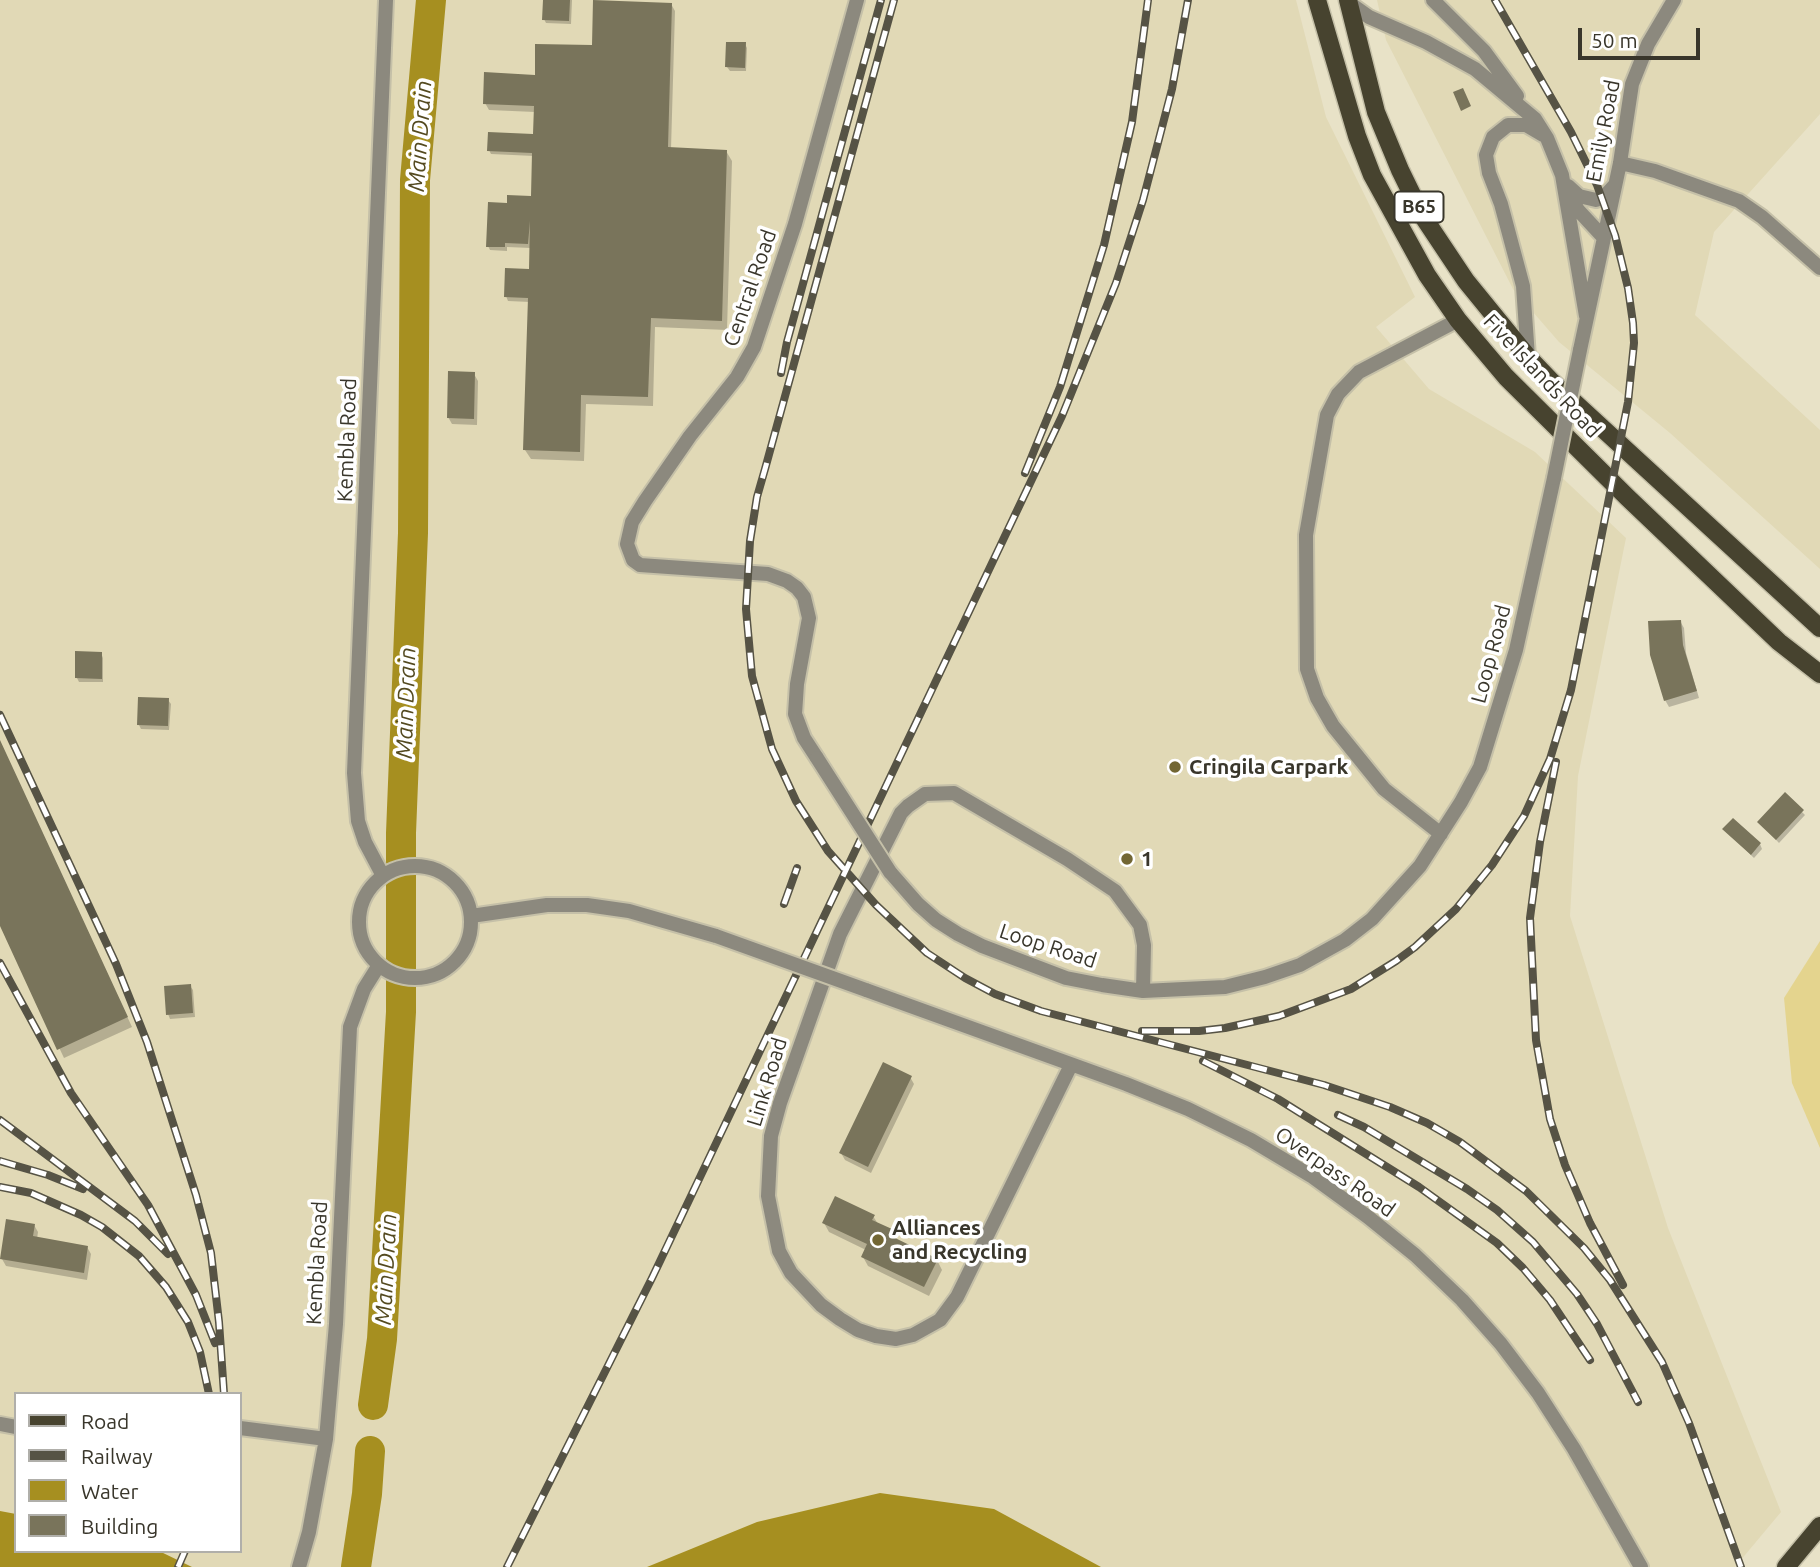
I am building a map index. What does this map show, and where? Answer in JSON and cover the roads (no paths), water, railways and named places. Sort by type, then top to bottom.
[{"type":"main road","name":"Five Islands Road","points":[[1317,0],[1357,136],[1372,175],[1427,275],[1458,320],[1506,377],[1627,497],[1779,642],[1820,674]]},
{"type":"main road","name":"Five Islands Road","points":[[1348,1],[1376,112],[1405,181],[1444,249],[1483,303],[1528,357],[1820,628]]},
{"type":"main road","name":"B65","points":[[1779,642],[1820,690]]},
{"type":"main road","points":[[1786,1567],[1820,1526]]},
{"type":"street","name":"Kembla Road","points":[[383,876],[365,842],[358,821],[354,773],[386,0]]},
{"type":"street","name":"Central Road","points":[[633,560],[627,544],[632,522],[690,436],[737,377],[754,347],[795,224],[857,0]]},
{"type":"street","points":[[1433,0],[1484,51],[1535,118]]},
{"type":"street","name":"Emily Road","points":[[1604,238],[1637,69],[1656,27],[1674,0]]},
{"type":"street","name":"Loop Road","points":[[1348,1],[1369,17],[1426,42],[1475,69],[1535,118],[1547,138],[1563,179],[1586,316]]},
{"type":"street","points":[[1461,28],[1473,44],[1493,86]]},
{"type":"street","points":[[1528,357],[1523,286],[1486,155],[1493,137],[1508,125],[1526,125],[1547,138]]},
{"type":"street","points":[[1620,163],[1655,171],[1739,201],[1762,217],[1820,268]]},
{"type":"street","points":[[1563,179],[1579,196],[1592,200],[1604,197],[1615,185]]},
{"type":"street","points":[[1563,179],[1578,210],[1604,238]]},
{"type":"street","name":"Loop Road","points":[[633,560],[639,565],[648,566],[768,574],[797,588],[804,597],[809,618],[797,684],[795,714],[803,738],[890,872],[902,888],[936,920],[982,946],[1066,978],[1143,991],[1225,986],[1265,977],[1300,965],[1345,940],[1372,919],[1420,866],[1480,766],[1516,650],[1604,238]]},
{"type":"street","points":[[1441,834],[1384,789],[1339,735],[1317,698],[1307,669],[1306,535],[1327,415],[1338,394],[1359,372],[1458,320]]},
{"type":"street","name":"Link Road","points":[[1071,1065],[957,1297],[940,1320],[914,1335],[896,1339],[876,1336],[858,1330],[840,1319],[812,1297],[790,1273],[779,1251],[768,1196],[770,1146],[780,1103],[840,934],[901,813],[908,806],[925,794],[954,793],[1067,859],[1115,891],[1140,925],[1144,945],[1143,991]]},
{"type":"street","points":[[418,866],[436,870],[460,888],[471,916],[470,935],[463,953],[450,966],[433,975],[414,978],[396,975],[383,968],[368,952],[361,936],[359,919],[363,902],[371,888],[383,876],[400,868],[418,866]]},
{"type":"street","name":"Overpass Road","points":[[471,916],[534,907],[587,905],[629,911],[716,936],[1071,1065],[1188,1109],[1251,1140],[1312,1177],[1415,1255],[1462,1300],[1538,1393],[1641,1567]]},
{"type":"street","name":"Kembla Road","points":[[299,1567],[309,1532],[326,1439],[336,1324],[350,1027],[364,989],[383,968]]},
{"type":"street","points":[[242,1428],[326,1439]]},
{"type":"water","points":[[880,1493],[994,1509],[1101,1567],[647,1567],[757,1522]]},
{"type":"water","points":[[0,1511],[14,1514],[14,1553],[163,1553],[192,1567],[0,1567]]},
{"type":"waterway","name":"Main Drain","points":[[373,1405],[382,1339],[401,1012],[401,833],[413,533],[415,180],[431,0]]},
{"type":"waterway","name":"Main Drain","points":[[356,1567],[367,1494],[370,1451]]},
{"type":"railway","points":[[781,373],[787,342],[881,0]]},
{"type":"railway","points":[[894,0],[757,497],[750,541],[746,609],[752,676],[772,749],[796,801],[828,851],[876,905],[927,953],[965,978],[995,994],[1041,1011],[1324,1085],[1390,1107],[1427,1123],[1460,1142],[1526,1191],[1584,1248],[1610,1280],[1662,1362],[1689,1423],[1741,1567]]},
{"type":"railway","points":[[1025,473],[1060,387],[1104,245],[1132,122],[1148,0]]},
{"type":"railway","points":[[507,1567],[652,1278],[1062,416],[1116,283],[1143,200],[1172,89],[1188,0]]},
{"type":"railway","points":[[1142,1031],[1199,1031],[1279,1016],[1351,989],[1396,961],[1456,909],[1492,865],[1524,816],[1550,759],[1571,690],[1628,402],[1634,343],[1633,323],[1628,288],[1615,235],[1597,185],[1571,132],[1495,0]]},
{"type":"railway","points":[[0,715],[116,964],[147,1042],[196,1195],[211,1253],[224,1392]]},
{"type":"railway","points":[[1556,762],[1540,842],[1530,918],[1536,1040],[1550,1119],[1565,1165],[1590,1223],[1623,1285]]},
{"type":"railway","points":[[784,904],[797,868]]},
{"type":"railway","points":[[0,963],[71,1093],[148,1205],[196,1295],[215,1343]]},
{"type":"railway","points":[[1203,1061],[1278,1099],[1419,1187],[1497,1243],[1550,1300],[1590,1360]]},
{"type":"railway","points":[[1338,1115],[1364,1127],[1467,1189],[1497,1210],[1533,1242],[1577,1294],[1597,1324],[1638,1402]]},
{"type":"railway","points":[[0,1120],[135,1221],[168,1254]]},
{"type":"railway","points":[[0,1161],[83,1189]]},
{"type":"railway","points":[[0,1187],[31,1193],[81,1215],[102,1227],[139,1256],[166,1287],[188,1322],[200,1352],[209,1392]]},
{"type":"railway","points":[[178,1567],[184,1553]]},
{"type":"place","name":"Cringila Carpark","points":[[1175,767]]},
{"type":"place","name":"1","points":[[1127,859]]},
{"type":"place","name":"Alliances and Recycling","points":[[878,1240]]}]
